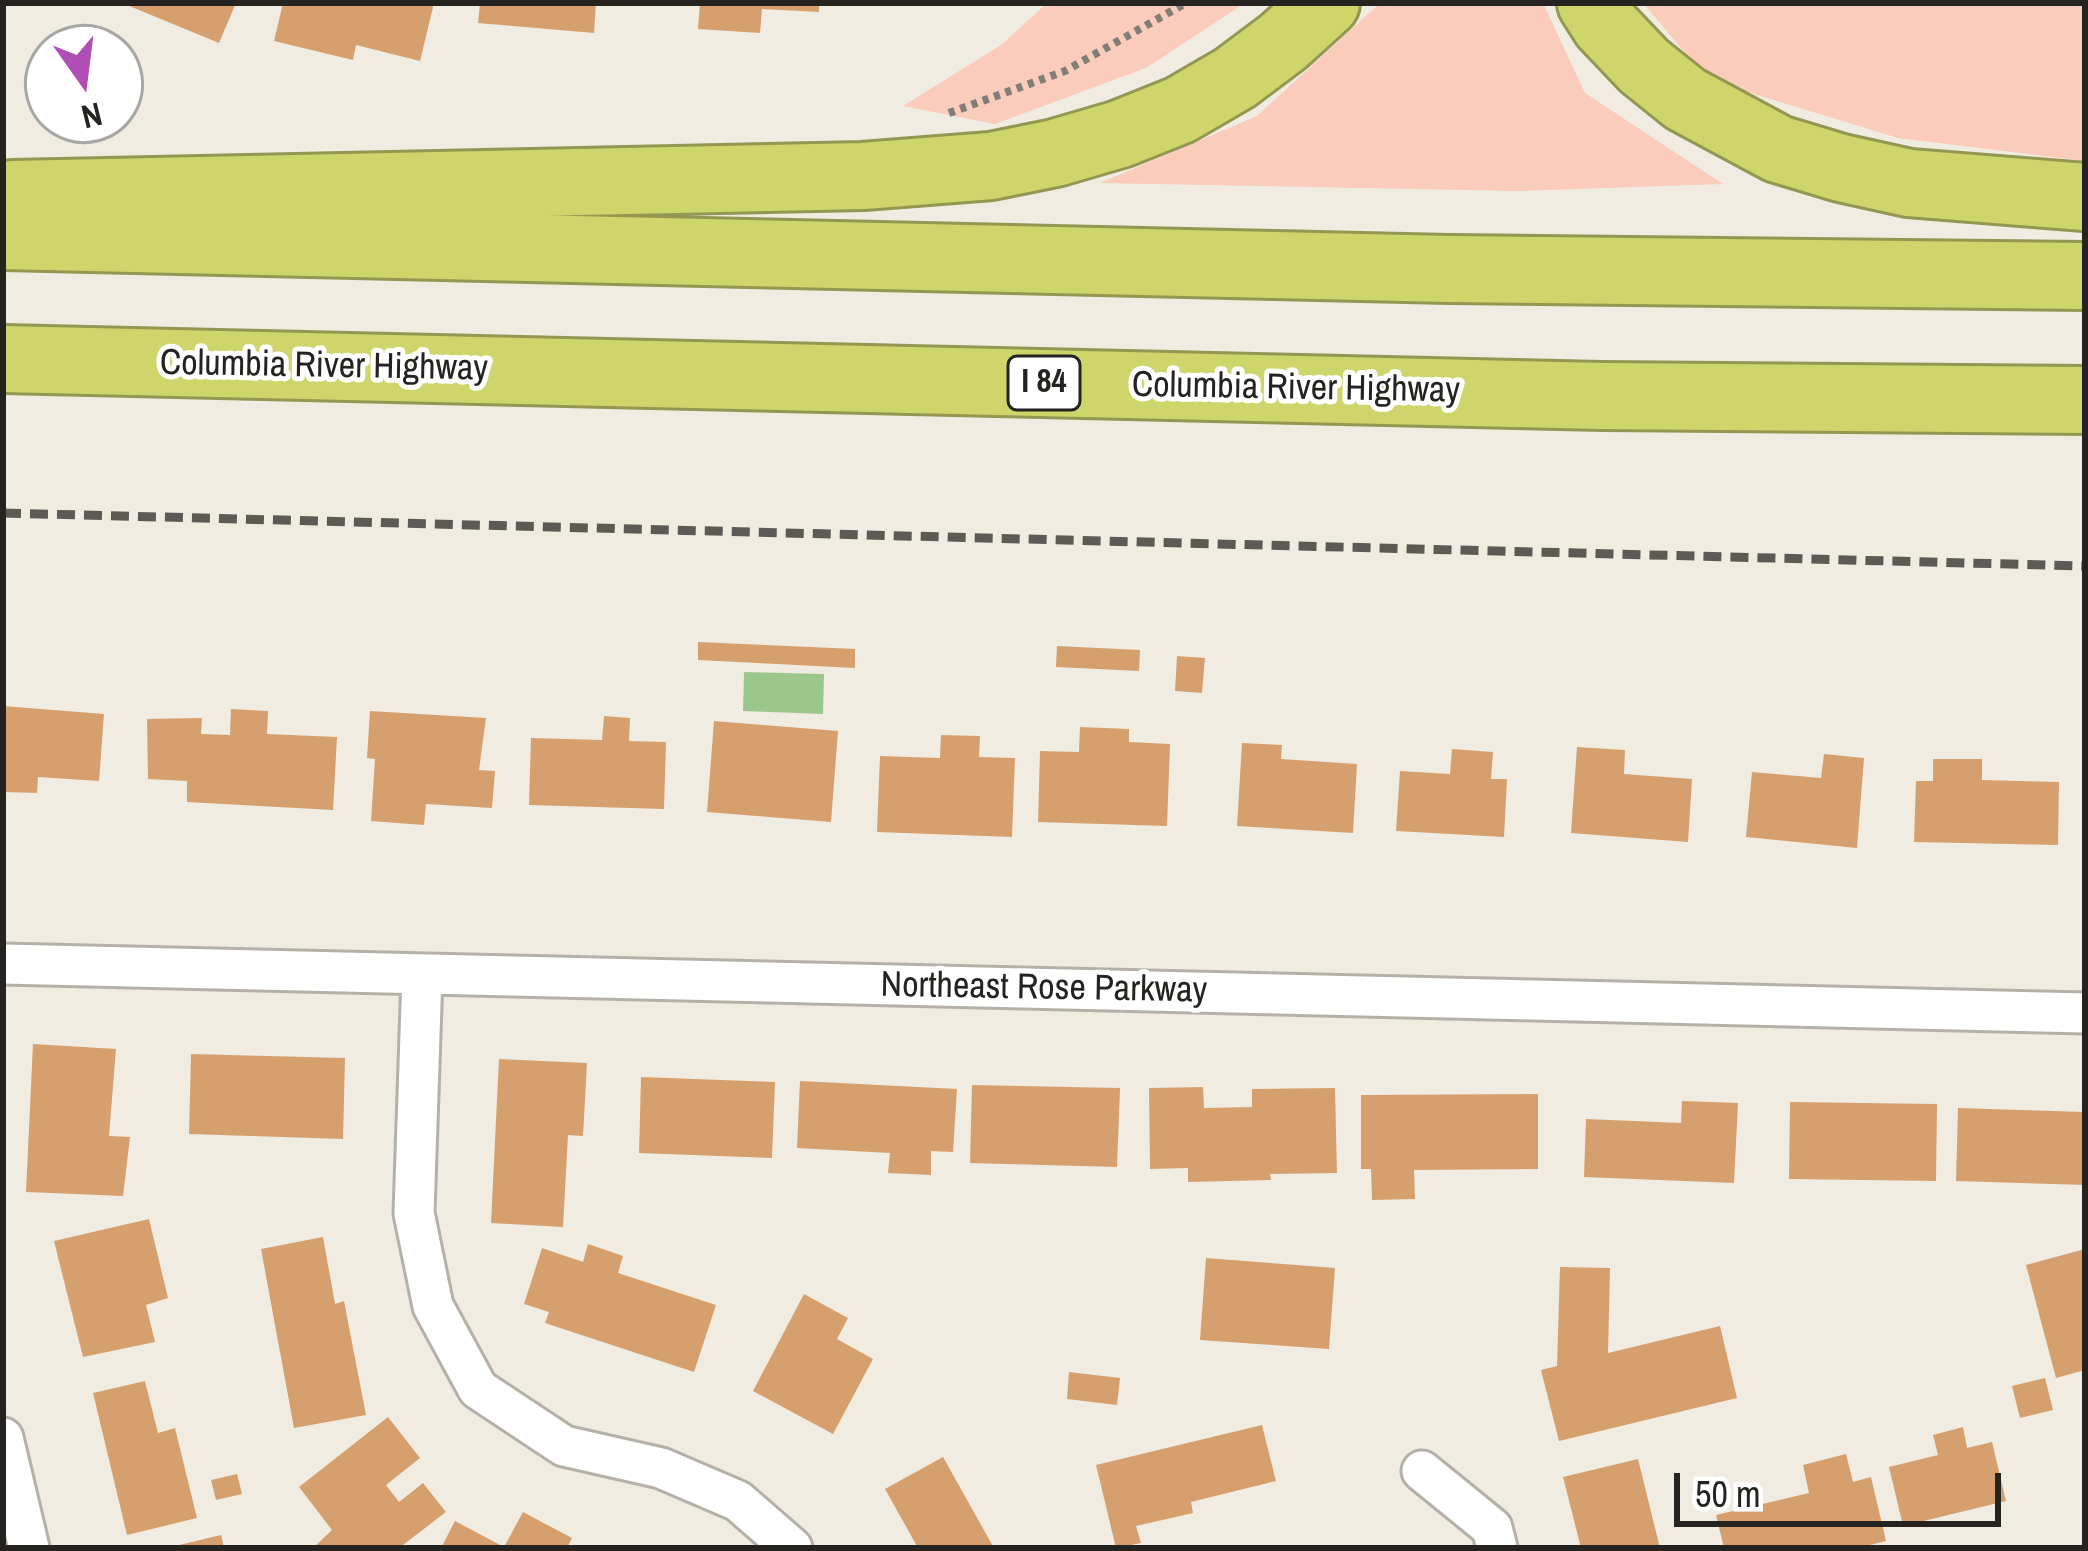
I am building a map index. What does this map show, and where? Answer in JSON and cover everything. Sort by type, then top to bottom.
[{"type":"highway","points":[[3,194],[863,176],[991,166],[1077,147],[1180,110],[1235,78],[1326,3]]},
{"type":"highway","points":[[1592,3],[1605,26],[1685,99],[1778,149],[1910,183],[2085,197]]},
{"type":"highway","points":[[3,236],[1449,269],[2085,276]]},
{"type":"highway","name":"Columbia River Highway","points":[[3,359],[1602,396],[2085,400]]},
{"type":"street","name":"Northeast Rose Parkway","points":[[3,964],[2085,1013]]},
{"type":"street","points":[[422,974],[414,1213],[433,1306],[478,1389],[564,1445],[661,1468],[738,1501],[792,1548]]},
{"type":"street","points":[[3,1438],[28,1548]]},
{"type":"street","points":[[1422,1471],[1492,1528],[1497,1548]]},
{"type":"shaded area","points":[[1047,3],[1245,3],[1146,68],[995,124],[903,106],[1001,45]]},
{"type":"shaded area","points":[[1380,3],[1543,3],[1585,93],[1723,184],[1518,191],[1100,183],[1257,116]]},
{"type":"shaded area","points":[[1643,3],[2085,3],[2085,161],[1898,138],[1708,80]]},
{"type":"shaded area","points":[[744,672],[824,674],[823,714],[743,711]]},
{"type":"building","points":[[122,3],[236,3],[219,43]]},
{"type":"building","points":[[283,3],[434,3],[420,61],[356,45],[353,60],[274,41]]},
{"type":"building","points":[[480,3],[596,3],[594,33],[478,23]]},
{"type":"building","points":[[700,3],[819,3],[819,12],[762,9],[760,33],[698,29]]},
{"type":"building","points":[[698,642],[855,649],[855,668],[698,660]]},
{"type":"building","points":[[1057,646],[1140,650],[1139,671],[1056,667]]},
{"type":"building","points":[[1177,656],[1205,658],[1202,693],[1175,691]]},
{"type":"building","points":[[3,706],[104,714],[99,781],[38,777],[37,793],[3,792]]},
{"type":"building","points":[[231,709],[268,711],[267,734],[337,737],[333,810],[187,802],[187,781],[148,779],[147,719],[202,718],[201,734],[230,735]]},
{"type":"building","points":[[370,711],[486,718],[479,770],[495,771],[492,808],[426,804],[424,825],[371,821],[375,759],[367,758]]},
{"type":"building","points":[[604,716],[630,718],[629,741],[666,742],[664,809],[529,805],[531,738],[602,740]]},
{"type":"building","points":[[714,721],[838,731],[831,822],[707,812]]},
{"type":"building","points":[[1080,727],[1129,729],[1129,742],[1170,744],[1167,826],[1038,822],[1040,751],[1079,752]]},
{"type":"building","points":[[941,735],[980,736],[979,757],[1015,758],[1012,837],[877,832],[880,756],[940,758]]},
{"type":"building","points":[[1242,743],[1282,745],[1281,759],[1357,764],[1353,833],[1237,826]]},
{"type":"building","points":[[1577,747],[1625,750],[1624,774],[1692,779],[1688,842],[1571,833]]},
{"type":"building","points":[[1452,749],[1493,752],[1491,779],[1507,779],[1504,837],[1396,831],[1400,771],[1450,774]]},
{"type":"building","points":[[1824,754],[1864,758],[1857,848],[1746,837],[1752,772],[1821,778]]},
{"type":"building","points":[[1933,759],[1982,759],[1982,780],[2059,782],[2058,845],[1914,842],[1916,781],[1933,781]]},
{"type":"building","points":[[33,1044],[116,1049],[109,1136],[130,1137],[123,1196],[26,1192]]},
{"type":"building","points":[[191,1054],[345,1058],[343,1139],[189,1134]]},
{"type":"building","points":[[499,1059],[587,1063],[583,1136],[568,1135],[563,1227],[491,1223]]},
{"type":"building","points":[[641,1077],[775,1082],[772,1158],[639,1153]]},
{"type":"building","points":[[800,1081],[957,1089],[953,1152],[931,1151],[931,1175],[888,1173],[890,1153],[797,1148]]},
{"type":"building","points":[[972,1085],[1120,1088],[1117,1167],[970,1163]]},
{"type":"building","points":[[1203,1087],[1204,1108],[1252,1107],[1252,1089],[1335,1088],[1337,1173],[1188,1182],[1188,1168],[1150,1169],[1149,1088]]},
{"type":"building","points":[[1538,1094],[1538,1169],[1414,1170],[1415,1199],[1372,1200],[1371,1169],[1361,1169],[1361,1095]]},
{"type":"building","points":[[1682,1101],[1738,1103],[1734,1183],[1584,1177],[1586,1119],[1681,1123]]},
{"type":"building","points":[[1790,1102],[1937,1104],[1936,1181],[1789,1179]]},
{"type":"building","points":[[1958,1108],[2085,1112],[2085,1185],[1956,1181]]},
{"type":"building","points":[[149,1219],[168,1298],[146,1305],[155,1342],[83,1357],[54,1241]]},
{"type":"building","points":[[323,1237],[335,1304],[344,1301],[366,1415],[294,1428],[261,1249]]},
{"type":"building","points":[[588,1244],[623,1256],[618,1273],[716,1305],[694,1372],[545,1323],[549,1312],[524,1304],[542,1248],[583,1262]]},
{"type":"building","points":[[2085,1249],[2085,1370],[2056,1378],[2026,1265]]},
{"type":"building","points":[[1206,1258],[1335,1268],[1329,1349],[1200,1340]]},
{"type":"building","points":[[1560,1267],[1610,1268],[1608,1353],[1720,1326],[1737,1398],[1559,1441],[1541,1370],[1557,1366]]},
{"type":"building","points":[[804,1294],[848,1318],[837,1339],[873,1359],[833,1434],[753,1391]]},
{"type":"building","points":[[1069,1372],[1120,1378],[1117,1405],[1067,1399]]},
{"type":"building","points":[[2045,1378],[2053,1410],[2020,1418],[2012,1386]]},
{"type":"building","points":[[145,1381],[158,1433],[175,1428],[197,1518],[127,1535],[93,1393]]},
{"type":"building","points":[[388,1417],[420,1458],[386,1485],[399,1502],[423,1483],[446,1512],[399,1548],[313,1548],[332,1530],[299,1487]]},
{"type":"building","points":[[1262,1425],[1276,1481],[1191,1502],[1193,1513],[1136,1526],[1141,1543],[1116,1548],[1096,1465]]},
{"type":"building","points":[[1963,1427],[1967,1448],[1992,1442],[2006,1501],[1903,1526],[1889,1467],[1938,1455],[1933,1435]]},
{"type":"building","points":[[1846,1454],[1853,1482],[1871,1477],[1886,1541],[1858,1548],[1724,1548],[1716,1515],[1809,1493],[1803,1465]]},
{"type":"building","points":[[943,1457],[994,1548],[918,1548],[885,1489]]},
{"type":"building","points":[[1638,1459],[1660,1548],[1581,1548],[1563,1477]]},
{"type":"building","points":[[237,1474],[242,1494],[216,1500],[211,1480]]},
{"type":"building","points":[[523,1512],[572,1538],[567,1548],[441,1548],[455,1521],[504,1547]]},
{"type":"building","points":[[221,1535],[224,1548],[175,1548],[175,1546]]},
{"type":"railway","points":[[3,513],[2085,566]]}]
